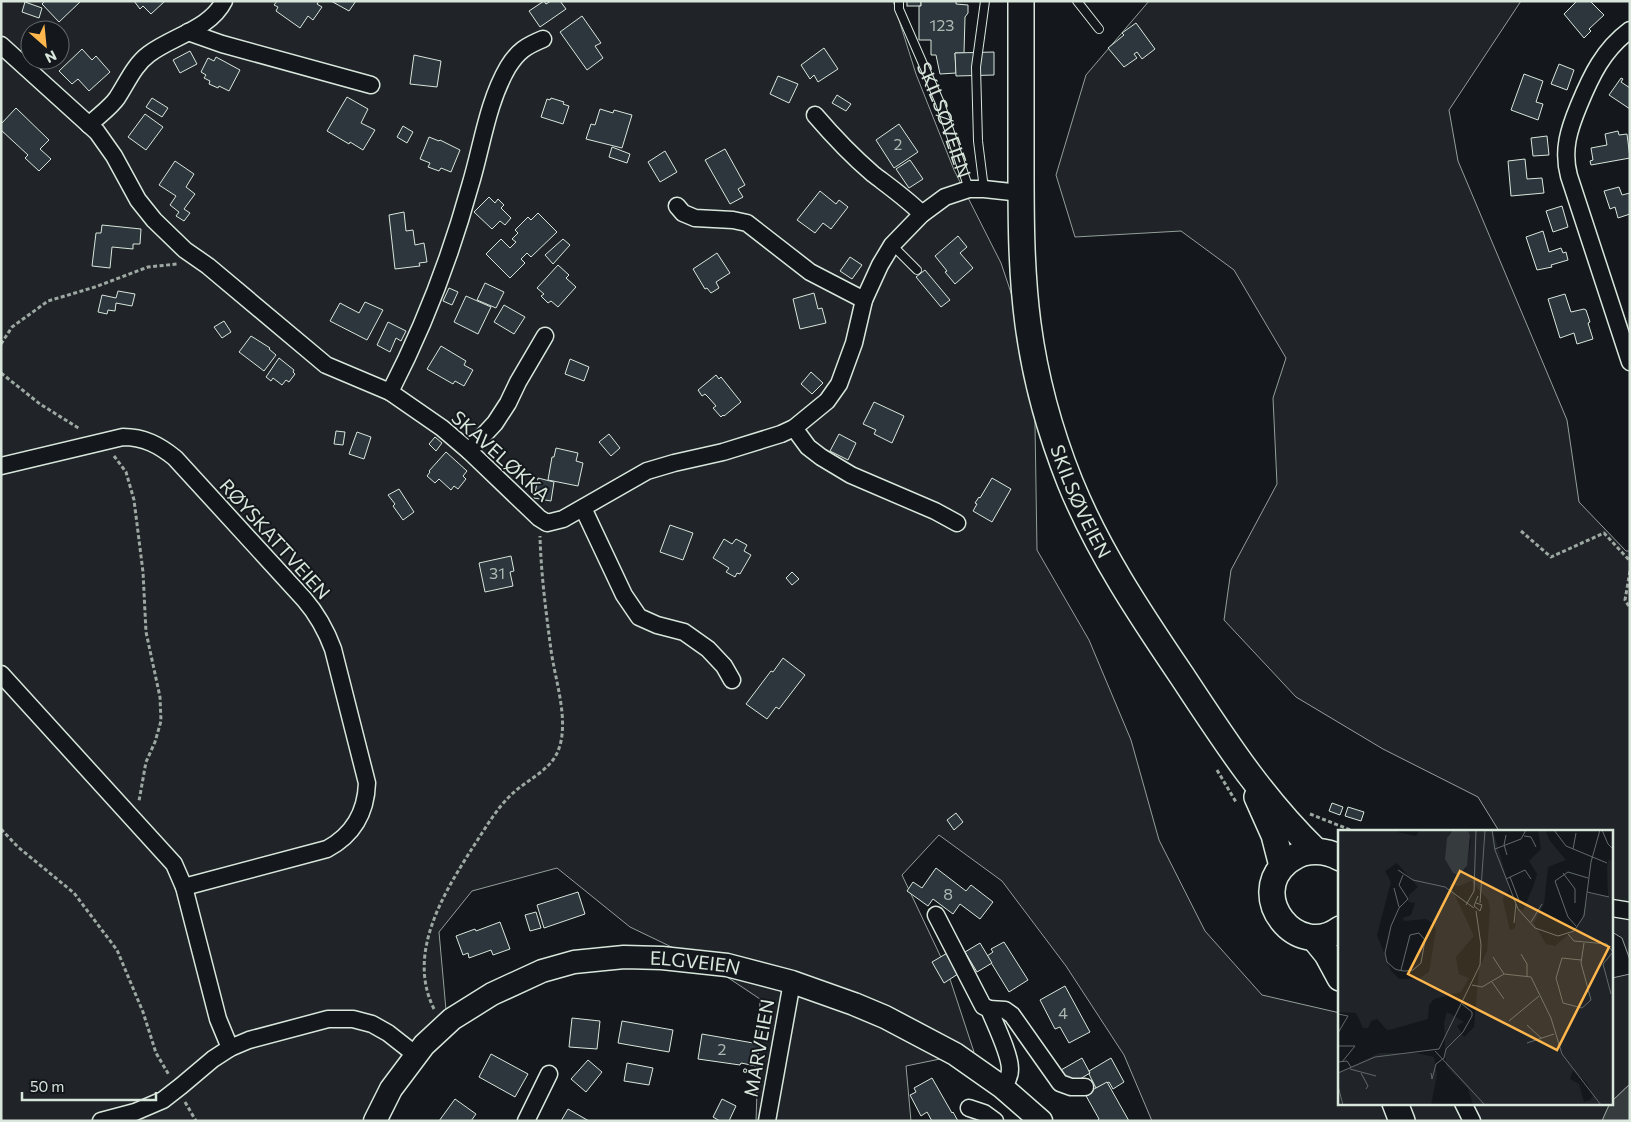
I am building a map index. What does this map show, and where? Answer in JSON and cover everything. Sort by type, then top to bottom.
[{"type":"main road","name":"SKILSØVEIEN","points":[[1021,1],[1022,270],[1030,335],[1042,396],[1053,436],[1070,482],[1090,527],[1118,579],[1244,770],[1298,834],[1315,850],[1338,857]]},
{"type":"main road","name":"SKILSØVEIEN","points":[[1244,770],[1274,835],[1282,866]]},
{"type":"main road","points":[[1315,850],[1296,855],[1282,866],[1273,888],[1275,910],[1281,920],[1291,930],[1304,936],[1314,938],[1333,934],[1338,930]]},
{"type":"main road","points":[[1314,938],[1327,954],[1338,974]]},
{"type":"main road","name":"ELGVEIEN","points":[[375,1121],[391,1089],[416,1055],[452,1019],[492,994],[542,971],[574,962],[624,957],[662,958],[727,964],[792,982],[854,1004],[885,1017],[955,1054],[1002,1087],[1041,1121]]},
{"type":"main road","points":[[1395,1104],[1402,1121]]},
{"type":"street","points":[[89,125],[116,99],[136,67],[148,54],[204,23],[219,10],[224,1]]},
{"type":"street","points":[[1630,30],[1604,55],[1589,80],[1568,135],[1565,155],[1569,176],[1630,362]]},
{"type":"street","points":[[188,32],[222,44],[370,85]]},
{"type":"street","points":[[390,392],[435,292],[470,188],[488,118],[498,90],[508,67],[517,55],[526,46],[543,39]]},
{"type":"street","name":"SKAVELØKKA","points":[[1,45],[97,132],[110,150],[138,200],[154,220],[185,250],[208,266],[326,365],[390,392],[442,428],[546,523],[563,518],[583,508],[648,471],[722,452],[781,434],[794,428],[827,401],[839,384],[854,343],[864,300],[880,265],[892,245],[922,214],[945,197],[976,189]]},
{"type":"street","points":[[816,115],[837,140],[922,214]]},
{"type":"street","name":"SKILSØVEIEN","points":[[976,189],[1021,193]]},
{"type":"street","points":[[677,206],[684,213],[694,218],[733,220],[746,223],[810,272],[864,300]]},
{"type":"street","points":[[469,451],[495,423],[545,336]]},
{"type":"street","points":[[794,428],[808,447],[851,475],[935,511],[957,523]]},
{"type":"street","name":"RØYSKATTVEIEN","points":[[1,466],[99,441],[123,437],[133,437],[149,441],[163,448],[182,465],[312,608],[328,634],[365,772],[367,794],[356,825],[336,844],[317,852],[184,887]]},
{"type":"street","points":[[583,508],[624,595],[639,617],[656,625],[684,632],[708,649],[724,666],[732,680]]},
{"type":"street","points":[[1,674],[174,864],[184,887],[218,1019],[230,1048]]},
{"type":"street","points":[[1614,908],[1630,911]]},
{"type":"street","points":[[936,916],[984,1006],[989,1009],[1004,1010],[1012,1015],[1060,1083],[1085,1087]]},
{"type":"street","name":"MÅRVEIEN","points":[[767,1121],[792,982]]},
{"type":"street","points":[[989,1009],[1009,1064],[1008,1080],[1002,1087]]},
{"type":"street","points":[[101,1121],[163,1100],[213,1058],[230,1048],[249,1040],[328,1020],[353,1019],[372,1024],[388,1033],[416,1055]]},
{"type":"street","points":[[526,1121],[549,1074]]},
{"type":"street","points":[[1464,1104],[1472,1121]]},
{"type":"street","points":[[969,1108],[984,1113],[995,1121]]},
{"type":"lane","name":"SKILSØVEIEN","points":[[899,1],[900,9],[976,189]]},
{"type":"lane","points":[[976,189],[978,141],[976,67],[986,1]]},
{"type":"lane","points":[[1077,1],[1099,29]]},
{"type":"lane","points":[[892,245],[917,270]]},
{"type":"path","points":[[1,344],[12,327],[48,300],[95,287],[148,266],[177,264],[208,266]]},
{"type":"path","points":[[1,373],[40,404],[109,448],[126,472],[134,500],[143,572],[146,632],[160,697],[161,721],[156,742],[146,762],[138,806],[138,823]]},
{"type":"path","points":[[444,1027],[428,998],[425,976],[425,953],[431,926],[453,880],[492,818],[511,795],[548,765],[557,753],[561,743],[563,721],[551,649],[540,548],[539,518]]},
{"type":"path","points":[[1521,531],[1551,557],[1604,533],[1630,561]]},
{"type":"path","points":[[1630,571],[1625,600],[1630,608]]},
{"type":"path","points":[[1304,809],[1310,814],[1350,830]]},
{"type":"path","points":[[1,829],[18,847],[74,892],[117,950],[144,1012],[156,1053],[177,1089]]},
{"type":"shaded area","points":[[1,1],[893,1],[916,74],[954,170],[1001,263],[1034,361],[1037,550],[1089,640],[1131,740],[1159,840],[1205,931],[1262,995],[1338,1013],[1338,1104],[1610,1104],[1602,1121],[1152,1121],[1124,1055],[1066,966],[1002,881],[939,835],[902,875],[947,970],[974,1052],[906,1066],[911,1121],[756,1121],[760,999],[709,965],[630,927],[557,868],[472,891],[439,932],[446,1010],[393,1100],[385,1121],[1,1121]]},
{"type":"shaded area","points":[[1149,1],[1521,1],[1449,110],[1458,161],[1567,420],[1579,502],[1626,551],[1630,551],[1630,960],[1622,938],[1614,933],[1614,830],[1498,830],[1478,797],[1383,749],[1296,697],[1224,620],[1231,570],[1277,484],[1273,398],[1286,358],[1234,270],[1181,231],[1075,237],[1056,175],[1086,75]]},
{"type":"shaded area","points":[[1630,974],[1630,1084],[1614,1099],[1614,978]]},
{"type":"shaded area","points":[[1630,1084],[1630,1121],[1602,1121],[1610,1104],[1614,1104],[1614,1099]]},
{"type":"building","points":[[45,1],[81,1],[61,20],[57,20],[42,4]]},
{"type":"building","points":[[134,1],[165,1],[151,14],[143,6],[140,9]]},
{"type":"building","points":[[277,1],[319,1],[317,4],[322,7],[313,20],[308,16],[300,28],[276,11],[278,7],[274,5]]},
{"type":"building","points":[[331,1],[356,1],[349,11]]},
{"type":"building","points":[[544,1],[546,4],[551,1],[560,1],[566,9],[540,27],[529,11]]},
{"type":"building","points":[[907,1],[921,1],[921,6],[907,6]]},
{"type":"building","points":[[921,1],[956,1],[956,4],[968,5],[968,13],[965,17],[964,53],[955,53],[956,73],[940,74],[936,55],[931,55],[931,40],[919,40],[919,6],[921,6]]},
{"type":"building","points":[[1577,1],[1590,1],[1604,15],[1589,29],[1591,31],[1584,38],[1564,14]]},
{"type":"building","points":[[25,2],[42,8],[39,18],[22,12]]},
{"type":"building","points":[[582,16],[601,43],[595,46],[603,58],[587,70],[560,32]]},
{"type":"building","points":[[1136,23],[1155,49],[1142,59],[1137,52],[1134,54],[1137,58],[1124,67],[1108,48],[1124,35],[1122,33]]},
{"type":"building","points":[[824,48],[838,69],[818,82],[814,75],[810,79],[801,65]]},
{"type":"building","points":[[82,49],[92,60],[96,56],[110,72],[89,91],[78,79],[72,84],[59,71],[70,70],[70,60]]},
{"type":"building","points":[[190,51],[197,64],[180,73],[173,60]]},
{"type":"building","points":[[994,52],[994,75],[956,76],[955,53]]},
{"type":"building","points":[[414,55],[441,61],[437,87],[410,84]]},
{"type":"building","points":[[216,57],[240,70],[229,91],[209,84],[210,81],[204,78],[206,75],[201,72],[208,58],[214,61]]},
{"type":"building","points":[[1559,64],[1574,70],[1567,90],[1551,84]]},
{"type":"building","points":[[1524,74],[1543,81],[1536,102],[1543,104],[1538,120],[1511,110]]},
{"type":"building","points":[[778,76],[798,84],[789,103],[770,94]]},
{"type":"building","points":[[1621,78],[1623,79],[1621,82],[1630,88],[1630,109],[1609,95]]},
{"type":"building","points":[[837,95],[851,104],[846,111],[832,103]]},
{"type":"building","points":[[347,97],[368,109],[361,123],[375,130],[363,150],[327,131]]},
{"type":"building","points":[[152,98],[168,108],[162,117],[146,107]]},
{"type":"building","points":[[551,98],[564,102],[563,104],[569,106],[563,124],[541,117],[547,99],[550,100]]},
{"type":"building","points":[[16,108],[49,140],[40,149],[51,159],[39,171],[25,158],[28,155],[1,130],[1,124]]},
{"type":"building","points":[[600,109],[613,113],[614,110],[632,115],[622,148],[586,139],[591,124],[595,125]]},
{"type":"building","points":[[145,114],[163,127],[146,150],[128,137]]},
{"type":"building","points":[[899,124],[918,152],[894,168],[876,140]]},
{"type":"building","points":[[403,126],[413,132],[407,143],[397,137]]},
{"type":"building","points":[[1618,131],[1619,135],[1627,134],[1630,158],[1591,165],[1590,161],[1593,160],[1591,148],[1607,145],[1605,134]]},
{"type":"building","points":[[1547,136],[1549,155],[1533,156],[1531,138]]},
{"type":"building","points":[[429,137],[460,150],[451,172],[441,168],[439,171],[428,167],[430,163],[420,159]]},
{"type":"building","points":[[612,147],[630,154],[627,163],[609,157]]},
{"type":"building","points":[[725,149],[745,185],[738,189],[743,197],[730,204],[705,160]]},
{"type":"building","points":[[665,151],[677,172],[660,182],[648,162]]},
{"type":"building","points":[[1525,159],[1527,179],[1542,178],[1544,193],[1511,196],[1508,161]]},
{"type":"building","points":[[910,160],[923,179],[909,188],[896,169]]},
{"type":"building","points":[[175,161],[194,174],[186,187],[195,194],[184,209],[190,213],[184,221],[176,216],[179,212],[170,205],[176,196],[159,185]]},
{"type":"building","points":[[1619,187],[1622,195],[1630,193],[1630,214],[1618,218],[1615,207],[1610,209],[1604,191]]},
{"type":"building","points":[[820,191],[836,204],[839,200],[848,207],[831,229],[823,223],[815,233],[797,220]]},
{"type":"building","points":[[489,197],[495,203],[498,199],[504,205],[501,208],[511,218],[505,225],[500,221],[492,229],[474,212]]},
{"type":"building","points":[[1562,206],[1568,227],[1553,232],[1546,211]]},
{"type":"building","points":[[404,212],[406,231],[413,230],[415,245],[424,243],[427,262],[419,263],[420,266],[395,269],[389,215]]},
{"type":"building","points":[[538,213],[557,232],[531,257],[527,253],[521,259],[525,263],[510,278],[486,254],[501,239],[510,248],[516,242],[512,239],[518,233],[515,230],[528,217],[531,220]]},
{"type":"building","points":[[102,225],[141,229],[140,244],[133,244],[133,249],[112,247],[110,268],[92,266],[96,233],[101,233]]},
{"type":"building","points":[[1543,231],[1549,252],[1561,248],[1563,253],[1566,252],[1568,260],[1551,265],[1552,267],[1537,270],[1526,237]]},
{"type":"building","points":[[958,236],[967,247],[960,253],[973,268],[955,284],[935,256]]},
{"type":"building","points":[[563,239],[570,245],[553,264],[545,255]]},
{"type":"building","points":[[717,253],[730,273],[716,282],[719,288],[711,293],[707,288],[705,289],[693,269]]},
{"type":"building","points":[[850,257],[862,265],[852,279],[840,271]]},
{"type":"building","points":[[558,265],[569,275],[566,278],[576,287],[558,307],[551,301],[548,303],[541,296],[544,294],[537,288]]},
{"type":"building","points":[[925,270],[950,300],[941,307],[916,277]]},
{"type":"building","points":[[485,283],[504,292],[496,308],[477,300]]},
{"type":"building","points":[[449,288],[458,292],[452,305],[443,301]]},
{"type":"building","points":[[118,291],[135,294],[132,306],[116,303],[115,311],[108,310],[107,314],[98,312],[102,295],[116,298]]},
{"type":"building","points":[[814,293],[818,309],[822,308],[826,323],[800,329],[793,299]]},
{"type":"building","points":[[1565,294],[1571,312],[1586,310],[1593,339],[1577,344],[1574,333],[1560,338],[1548,299]]},
{"type":"building","points":[[466,296],[491,307],[478,334],[454,322]]},
{"type":"building","points":[[365,302],[383,310],[367,340],[330,321],[340,303],[359,313]]},
{"type":"building","points":[[504,305],[525,317],[514,334],[494,322]]},
{"type":"building","points":[[224,321],[231,332],[222,338],[214,327]]},
{"type":"building","points":[[388,322],[406,331],[401,341],[396,338],[390,352],[377,345]]},
{"type":"building","points":[[251,336],[270,348],[276,355],[264,371],[239,352]]},
{"type":"building","points":[[441,346],[466,361],[464,365],[473,370],[464,386],[455,381],[453,384],[427,369]]},
{"type":"building","points":[[279,358],[294,370],[295,374],[289,382],[286,380],[282,385],[273,378],[271,381],[266,377]]},
{"type":"building","points":[[570,359],[589,367],[584,381],[565,374]]},
{"type":"building","points":[[811,372],[823,383],[812,394],[801,384]]},
{"type":"building","points":[[716,375],[719,379],[721,377],[741,402],[721,417],[713,408],[716,406],[705,394],[702,396],[698,390]]},
{"type":"building","points":[[874,402],[904,416],[892,443],[874,434],[876,430],[863,424]]},
{"type":"building","points":[[336,431],[345,432],[343,445],[334,444]]},
{"type":"building","points":[[357,432],[371,437],[364,459],[349,454]]},
{"type":"building","points":[[609,434],[620,448],[611,456],[599,442]]},
{"type":"building","points":[[839,434],[856,443],[848,460],[830,451]]},
{"type":"building","points":[[435,437],[442,443],[436,451],[429,444]]},
{"type":"building","points":[[556,448],[578,453],[576,461],[583,463],[578,486],[548,480],[552,457],[554,457]]},
{"type":"building","points":[[446,452],[467,471],[463,476],[466,479],[458,489],[454,486],[451,490],[439,479],[435,483],[427,476],[429,471]]},
{"type":"building","points":[[538,478],[554,482],[551,501],[534,498]]},
{"type":"building","points":[[992,478],[1011,489],[992,522],[973,511],[977,504],[975,503]]},
{"type":"building","points":[[399,489],[414,512],[403,520],[388,495]]},
{"type":"building","points":[[670,525],[693,533],[683,560],[660,552]]},
{"type":"building","points":[[724,539],[732,544],[736,539],[747,545],[744,551],[751,555],[740,574],[737,573],[735,577],[726,572],[729,568],[713,558]]},
{"type":"building","points":[[511,556],[514,571],[510,572],[513,586],[485,592],[479,563]]},
{"type":"building","points":[[792,572],[799,579],[792,585],[786,578]]},
{"type":"building","points":[[783,658],[805,675],[779,709],[776,707],[767,719],[746,704]]},
{"type":"building","points":[[1332,803],[1343,807],[1340,815],[1329,811]]},
{"type":"building","points":[[1348,807],[1364,812],[1361,821],[1345,816]]},
{"type":"building","points":[[956,813],[963,822],[954,830],[947,820]]},
{"type":"building","points":[[936,868],[966,891],[971,885],[993,902],[980,919],[960,904],[953,914],[933,899],[928,906],[907,891],[913,882],[922,888]]},
{"type":"building","points":[[578,892],[585,914],[544,928],[537,905]]},
{"type":"building","points":[[536,912],[541,928],[530,931],[525,915]]},
{"type":"building","points":[[500,922],[510,949],[493,955],[491,950],[469,958],[468,953],[463,955],[456,936]]},
{"type":"building","points":[[1004,942],[1028,980],[1009,992],[987,956],[993,952],[991,949]]},
{"type":"building","points":[[980,943],[992,963],[977,972],[965,952]]},
{"type":"building","points":[[949,952],[961,972],[944,983],[932,962]]},
{"type":"building","points":[[1065,986],[1090,1032],[1069,1043],[1060,1027],[1055,1029],[1040,1000]]},
{"type":"building","points":[[572,1018],[600,1021],[597,1049],[569,1047]]},
{"type":"building","points":[[622,1021],[673,1030],[669,1052],[618,1043]]},
{"type":"building","points":[[702,1034],[759,1044],[756,1066],[698,1059]]},
{"type":"building","points":[[491,1054],[528,1074],[515,1097],[479,1077]]},
{"type":"building","points":[[1082,1058],[1090,1073],[1070,1085],[1061,1070]]},
{"type":"building","points":[[1111,1058],[1124,1082],[1113,1089],[1109,1082],[1096,1088],[1089,1071]]},
{"type":"building","points":[[588,1060],[602,1072],[586,1092],[571,1079]]},
{"type":"building","points":[[627,1063],[653,1068],[649,1085],[624,1081]]},
{"type":"building","points":[[932,1078],[958,1121],[932,1121],[927,1112],[921,1116],[910,1095],[916,1092],[914,1088]]},
{"type":"building","points":[[1107,1082],[1129,1121],[1097,1121],[1099,1119],[1085,1094]]},
{"type":"building","points":[[455,1099],[476,1114],[471,1121],[439,1121]]},
{"type":"building","points":[[722,1099],[736,1106],[729,1121],[720,1121],[713,1117]]},
{"type":"building","points":[[568,1109],[589,1121],[561,1121]]}]
